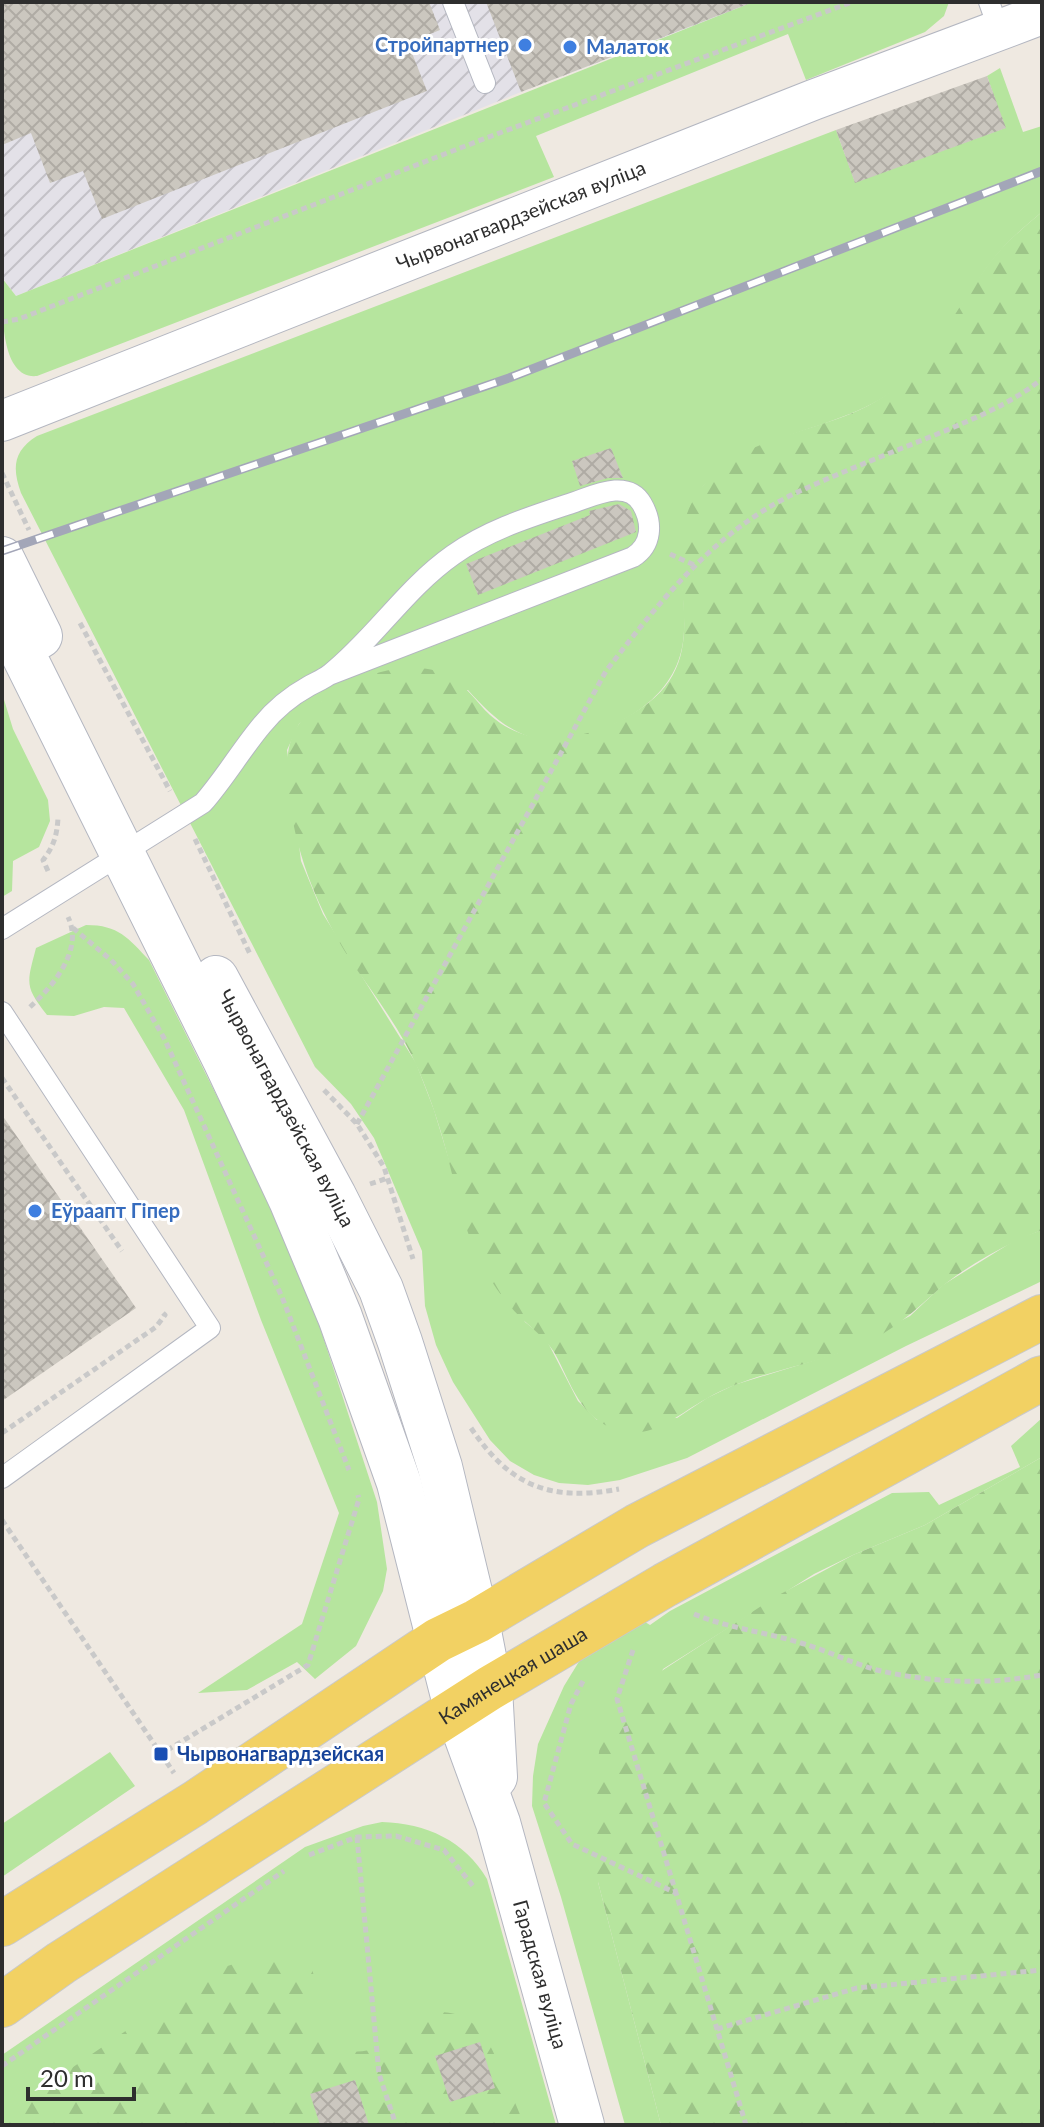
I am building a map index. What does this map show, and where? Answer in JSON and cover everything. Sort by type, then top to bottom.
[{"type":"main road","name":"Чырвонагвардзейская вуліца","points":[[2,559],[225,1060],[291,1200],[340,1317],[399,1483],[438,1640],[473,1698]]},
{"type":"main road","name":"Чырвонагвардзейская вуліца","points":[[2,612],[132,848],[334,1196],[381,1289],[440,1467],[477,1621],[473,1698]]},
{"type":"main road","points":[[4,1922],[195,1803],[438,1640],[477,1621],[637,1526],[1042,1317]]},
{"type":"main road","name":"Камянецкая шаша","points":[[2,2005],[61,1963],[473,1698],[665,1585],[1042,1378]]},
{"type":"main road","name":"Гарадская вуліца","points":[[473,1698],[498,1823],[582,2125]]},
{"type":"street","name":"Чырвонагвардзейская вуліца","points":[[2,421],[740,129],[994,16],[1042,14]]},
{"type":"lane","points":[[453,2],[485,83]]},
{"type":"lane","points":[[2,929],[203,803],[262,725],[283,703],[329,675],[642,552],[649,535],[649,524],[642,504],[626,491],[606,492],[503,527],[470,544],[431,573],[329,675]]},
{"type":"lane","points":[[2,1478],[210,1328],[6,1018]]},
{"type":"path","points":[[2,322],[19,319],[486,138],[852,2]]},
{"type":"path","points":[[357,1124],[606,671],[653,610],[694,565],[743,525],[797,492],[999,408],[1042,379]]},
{"type":"path","points":[[2,1520],[161,1754],[308,1665],[359,1499],[282,1297],[164,1038],[133,984],[111,960],[73,928],[43,860],[57,836],[56,809]]},
{"type":"path","points":[[6,1018],[45,993],[66,964],[73,928]]},
{"type":"path","points":[[2,1078],[125,1255]]},
{"type":"path","points":[[2,1433],[156,1327],[165,1315],[157,1303]]},
{"type":"path","points":[[485,1448],[507,1471],[533,1487],[564,1494],[593,1494],[619,1489]]},
{"type":"path","points":[[687,1611],[714,1622],[800,1643],[876,1669],[945,1681],[1004,1682],[1042,1675]]},
{"type":"path","points":[[636,1640],[617,1699],[746,2125]]},
{"type":"path","points":[[588,1670],[571,1704],[544,1803],[572,1844],[676,1893]]},
{"type":"path","points":[[307,1855],[357,1837],[396,1836],[444,1850],[478,1892]]},
{"type":"path","points":[[357,1837],[379,2074],[396,2125]]},
{"type":"path","points":[[2,2066],[295,1864]]},
{"type":"path","points":[[717,2029],[857,1988],[1042,1970]]},
{"type":"shaded area","points":[[2,2],[755,2],[521,92],[16,296],[2,277]]},
{"type":"green space","points":[[753,2],[949,2],[944,16],[925,32],[806,80],[788,34],[536,136],[554,177],[37,376],[25,374],[16,367],[10,355],[3,324],[2,278],[16,296]]},
{"type":"green space","points":[[1000,68],[1023,132],[1042,126],[1042,212],[996,255],[931,351],[903,383],[865,407],[745,454],[704,485],[699,492],[683,546],[684,631],[681,652],[675,670],[652,700],[602,730],[564,740],[532,738],[518,732],[492,714],[468,690],[322,701],[299,724],[287,750],[301,861],[323,914],[416,1063],[450,1163],[525,1322],[546,1339],[578,1401],[597,1420],[677,1418],[734,1385],[838,1353],[910,1316],[943,1285],[1017,1239],[1042,1230],[1042,1281],[906,1346],[687,1458],[620,1480],[588,1485],[559,1483],[534,1475],[510,1461],[490,1440],[453,1382],[436,1345],[425,1306],[422,1251],[374,1138],[351,1104],[315,1067],[21,493],[16,476],[19,454],[37,436],[836,130],[855,182],[1005,128],[987,76]]},
{"type":"green space","points":[[1042,212],[1042,1230],[975,1263],[899,1323],[863,1344],[727,1388],[654,1429],[632,1433],[620,1431],[595,1418],[586,1409],[554,1352],[509,1305],[480,1261],[466,1228],[441,1132],[418,1069],[395,1026],[338,940],[311,884],[298,845],[290,804],[287,773],[290,743],[299,724],[327,697],[366,677],[409,668],[429,669],[447,675],[460,683],[490,715],[505,726],[538,737],[572,737],[606,727],[657,695],[676,669],[683,640],[681,548],[686,517],[701,488],[720,468],[742,454],[843,417],[890,392],[920,364],[997,254]]},
{"type":"green space","points":[[2,693],[13,729],[48,800],[50,821],[39,847],[13,861],[12,891],[2,897]]},
{"type":"green space","points":[[86,925],[115,930],[129,939],[149,960],[297,1257],[377,1502],[387,1569],[383,1591],[356,1646],[315,1679],[297,1662],[247,1690],[198,1693],[302,1624],[339,1513],[261,1320],[184,1110],[124,1008],[104,1007],[74,1016],[47,1015],[34,997],[29,977],[36,948]]},
{"type":"green space","points":[[1042,1418],[1042,1457],[925,1525],[814,1574],[663,1669],[598,1882],[661,2125],[625,2125],[532,1806],[538,1744],[564,1686],[583,1655],[637,1617],[650,1625],[670,1611],[892,1493],[929,1492],[939,1505],[1020,1467],[1011,1446]]},
{"type":"green space","points":[[1042,1457],[1042,2125],[661,2125],[598,1882],[593,1797],[600,1745],[625,1705],[663,1670],[775,1597],[853,1555],[925,1525]]},
{"type":"green space","points":[[110,1752],[135,1786],[2,1877],[2,1824]]},
{"type":"green space","points":[[382,1822],[414,1826],[443,1837],[468,1854],[487,1879],[556,2125],[2,2125],[2,2055],[305,1847]]},
{"type":"green space","points":[[268,1952],[311,1965],[316,1984],[301,2015],[324,2048],[349,2052],[374,2049],[389,2041],[414,2019],[430,2013],[456,2014],[468,2020],[492,2048],[524,2125],[2,2125],[44,2087],[213,1971]]},
{"type":"building","points":[[2,2],[429,2],[440,30],[408,43],[427,91],[102,219],[83,171],[50,183],[31,133],[2,145]]},
{"type":"building","name":"Малаток","points":[[486,2],[747,2],[748,4],[521,92]]},
{"type":"building","points":[[987,76],[1006,128],[855,183],[836,130]]},
{"type":"building","points":[[611,448],[623,478],[608,478],[580,486],[572,461]]},
{"type":"building","points":[[619,504],[631,511],[636,532],[478,595],[466,564],[590,515],[589,511]]},
{"type":"building","name":"Еўраапт Гіпер","points":[[2,1115],[136,1308],[2,1401]]},
{"type":"building","points":[[480,2042],[495,2088],[450,2102],[435,2056]]},
{"type":"building","points":[[355,2080],[369,2125],[320,2125],[310,2094]]},
{"type":"railway","points":[[2,551],[509,378],[1042,171]]},
{"type":"place","name":"Стройпартнер","points":[[525,45]]},
{"type":"place","name":"Малаток","points":[[570,47]]},
{"type":"place","name":"Еўраапт Гіпер","points":[[35,1211]]},
{"type":"place","name":"Чырвонагвардзейская","points":[[161,1754]]}]
